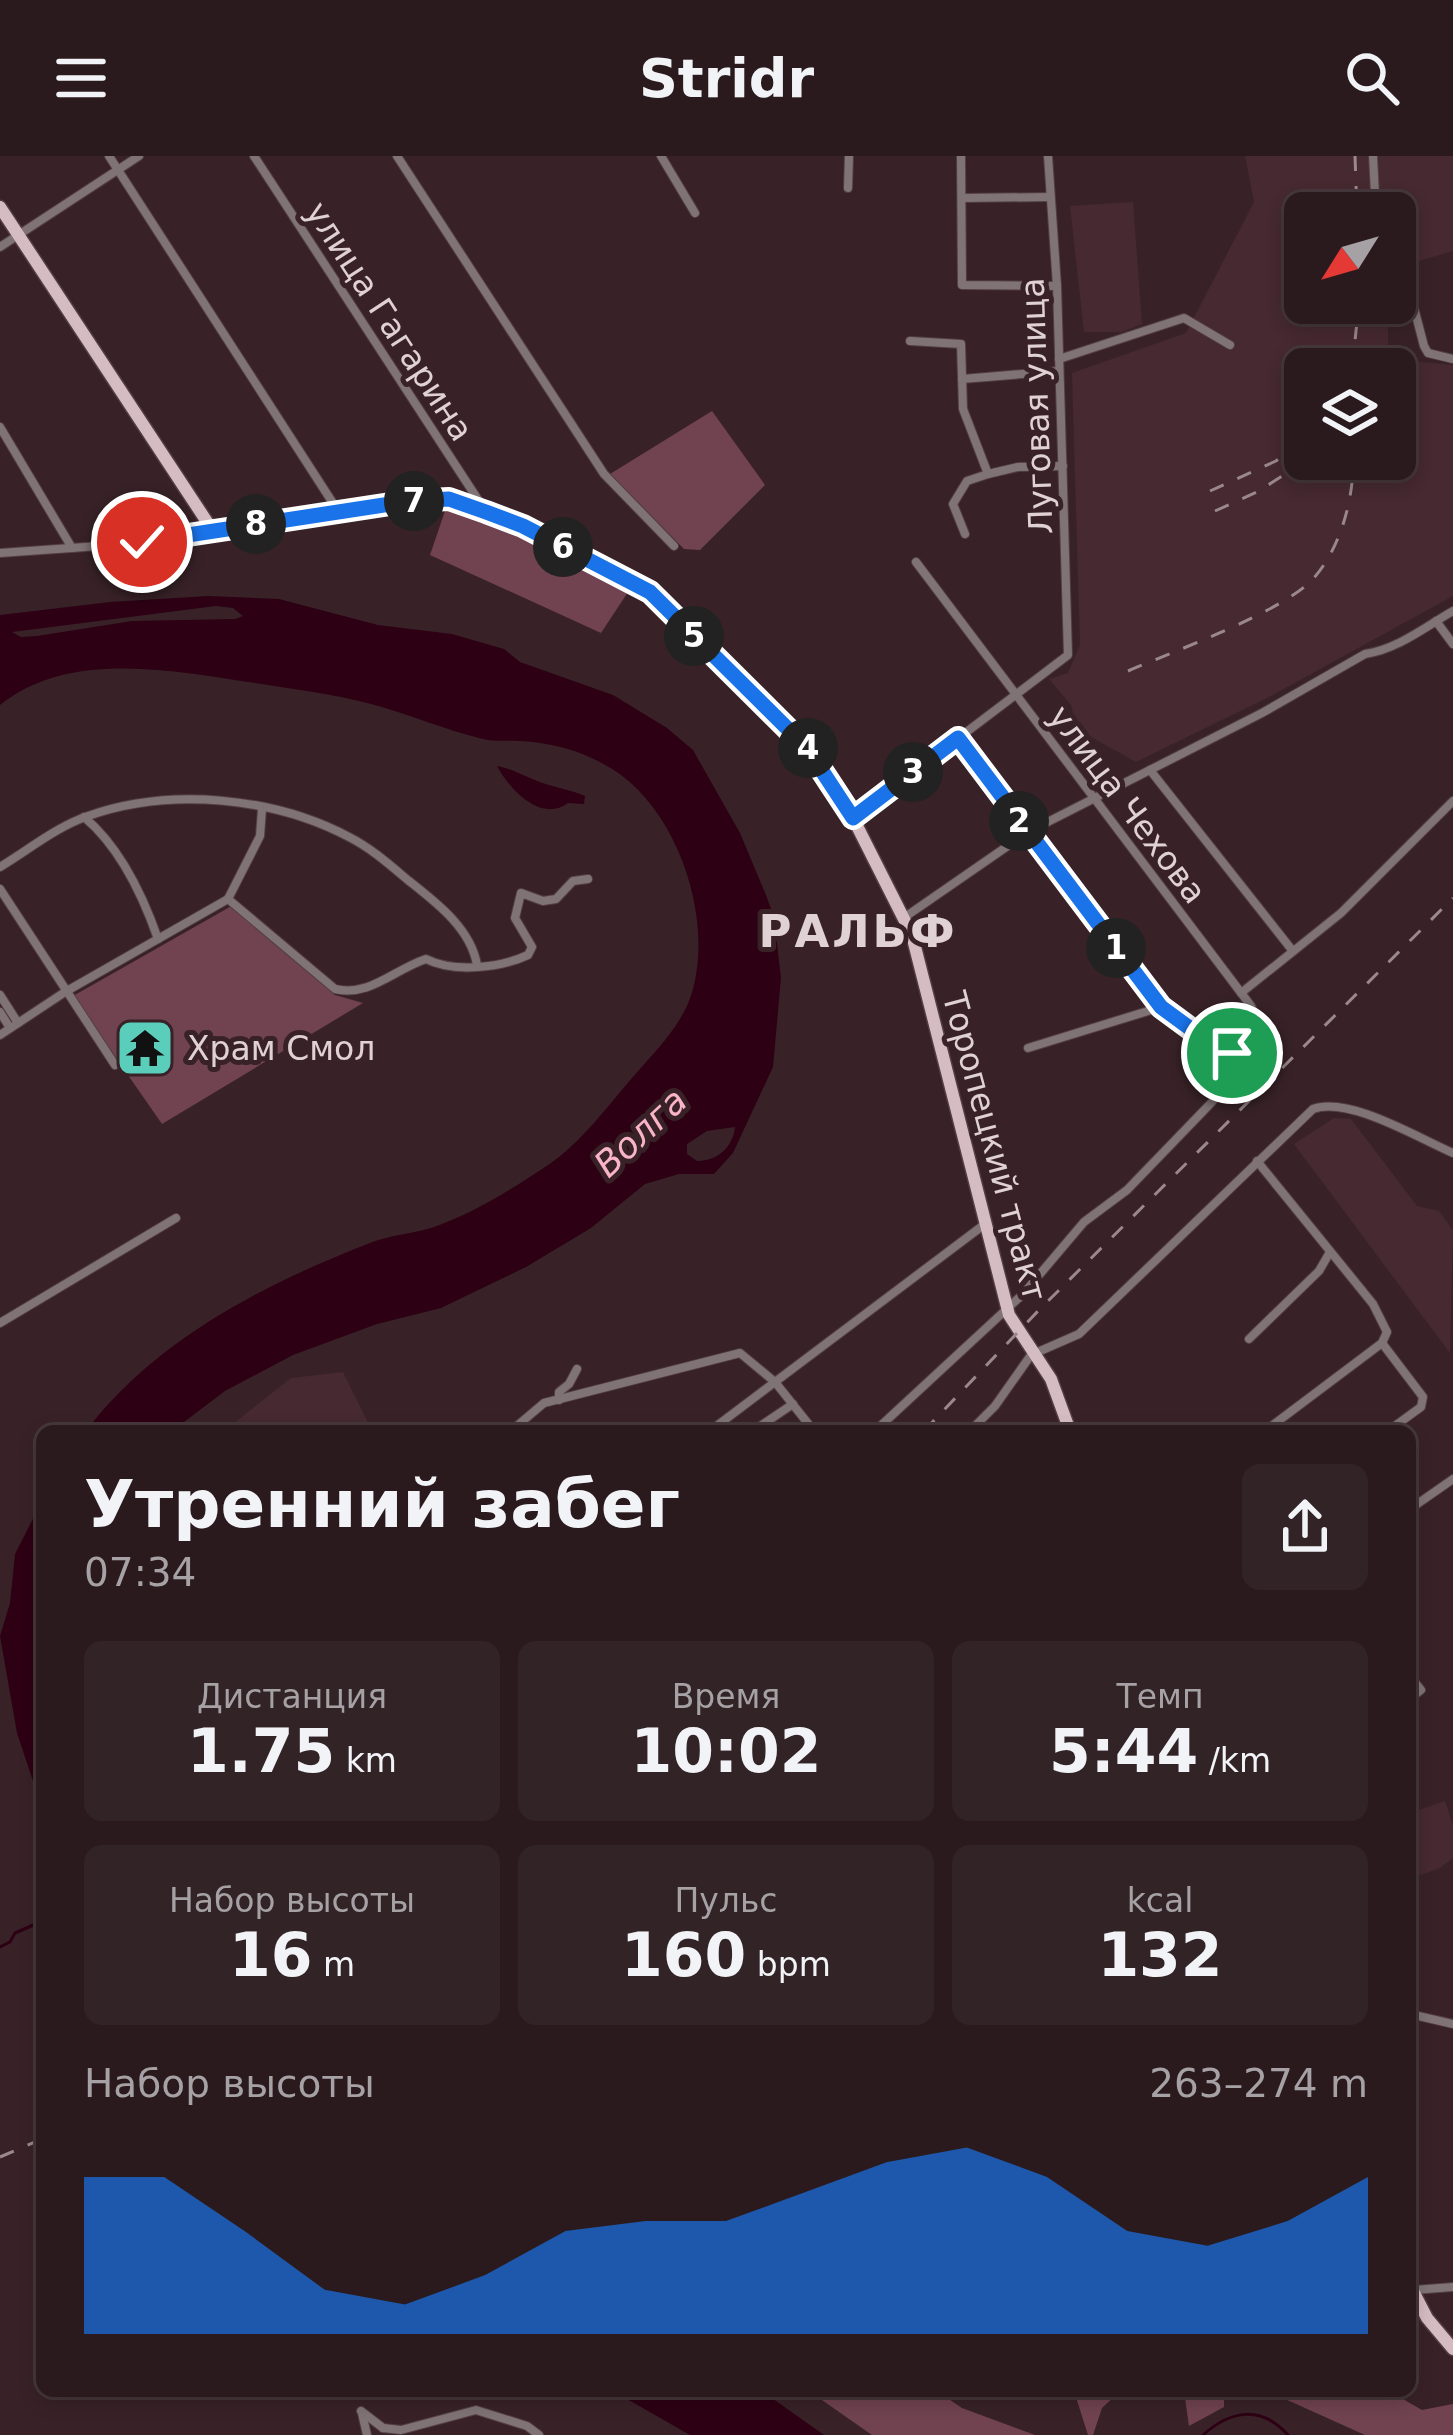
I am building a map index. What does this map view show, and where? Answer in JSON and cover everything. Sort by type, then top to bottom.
[{"type":"main road","points":[[0,207],[212,531]]},
{"type":"main road","name":"Торопецкий тракт","points":[[212,531],[449,499],[486,512],[523,526],[650,592],[807,748],[853,818],[905,917],[1007,1309],[1035,1353]]},
{"type":"main road","points":[[1035,1353],[1051,1379],[1068,1425]]},
{"type":"main road","points":[[1416,2297],[1453,2349]]},
{"type":"street","points":[[109,156],[338,511]]},
{"type":"street","points":[[0,248],[139,156]]},
{"type":"street","name":"улица Гагарина","points":[[254,156],[486,512]]},
{"type":"street","points":[[397,156],[604,475],[674,546]]},
{"type":"street","points":[[661,156],[695,213]]},
{"type":"street","points":[[848,188],[849,156]]},
{"type":"street","points":[[961,156],[962,285],[1057,286]]},
{"type":"street","name":"Луговая улица","points":[[1014,693],[1068,655],[1057,286],[1048,156]]},
{"type":"street","points":[[1373,156],[1375,192]]},
{"type":"street","points":[[962,198],[1050,197]]},
{"type":"street","points":[[1416,315],[1428,353],[1453,359]]},
{"type":"street","points":[[1059,359],[1184,318],[1230,345]]},
{"type":"street","points":[[910,340],[961,344],[963,409],[988,474]]},
{"type":"street","points":[[962,379],[1059,371]]},
{"type":"street","points":[[0,427],[72,548]]},
{"type":"street","points":[[965,534],[953,504],[967,481],[1018,467],[1063,466]]},
{"type":"street","points":[[0,553],[212,531]]},
{"type":"street","name":"улица Чехова","points":[[916,562],[1251,1006],[1262,1035],[1260,1049],[1250,1057]]},
{"type":"street","points":[[905,917],[1028,832],[1453,611]]},
{"type":"street","points":[[1436,621],[1453,644]]},
{"type":"street","points":[[853,818],[1014,693]]},
{"type":"street","points":[[958,738],[1161,1007],[1210,1043],[1250,1057]]},
{"type":"street","points":[[1150,770],[1292,950]]},
{"type":"street","points":[[0,867],[84,817],[149,804],[232,800],[308,821],[370,850],[442,908],[469,943],[477,965]]},
{"type":"street","points":[[1241,993],[1341,914],[1453,801]]},
{"type":"street","points":[[0,1035],[227,898],[260,836],[262,808]]},
{"type":"street","points":[[84,817],[125,869],[147,906],[158,939]]},
{"type":"street","points":[[227,898],[335,989],[364,991],[426,959],[440,966],[507,965],[528,955],[532,947],[515,918],[521,893],[543,901],[556,899],[573,881],[588,879]]},
{"type":"street","points":[[0,889],[115,1065]]},
{"type":"street","points":[[0,995],[14,1025]]},
{"type":"street","points":[[1028,1048],[1161,1007]]},
{"type":"street","points":[[0,1012],[14,1025]]},
{"type":"street","points":[[1230,1075],[1232,1053]]},
{"type":"street","points":[[881,1425],[1007,1309],[1084,1222],[1127,1190],[1250,1057]]},
{"type":"street","points":[[975,1425],[1035,1353],[1079,1334],[1308,1112],[1328,1104],[1351,1109],[1453,1153]]},
{"type":"street","points":[[1257,1160],[1384,1319],[1388,1332],[1382,1343],[1273,1425]]},
{"type":"street","points":[[0,1323],[176,1218]]},
{"type":"street","points":[[718,1425],[986,1223]]},
{"type":"street","points":[[1249,1339],[1319,1271],[1330,1252]]},
{"type":"street","points":[[1382,1343],[1423,1397],[1421,1407],[1396,1425]]},
{"type":"street","points":[[518,1425],[544,1403],[740,1353],[776,1382],[809,1425]]},
{"type":"street","points":[[559,1400],[559,1392],[577,1369]]},
{"type":"street","points":[[762,1425],[793,1404]]},
{"type":"street","points":[[1416,1505],[1453,1479]]},
{"type":"street","points":[[1416,2015],[1453,2024]]},
{"type":"street","points":[[1416,2288],[1453,2287]]},
{"type":"street","points":[[367,2435],[362,2411],[380,2432],[476,2410],[527,2426],[538,2435]]},
{"type":"shaded area","points":[[1245,156],[1453,156],[1453,251],[1416,262],[1416,192],[1284,192],[1284,324],[1388,324],[1388,348],[1284,348],[1284,480],[1416,480],[1416,362],[1453,365],[1453,596],[1269,697],[1136,762],[1093,738],[1080,739],[1071,705],[1049,679],[1068,673],[1080,645],[1072,373],[1186,333],[1254,202]]},
{"type":"shaded area","points":[[1133,202],[1142,324],[1122,332],[1084,332],[1070,206]]},
{"type":"shaded area","points":[[712,411],[765,485],[700,550],[684,549],[610,474]]},
{"type":"shaded area","points":[[446,508],[504,526],[628,592],[601,633],[430,555]]},
{"type":"shaded area","points":[[235,904],[335,995],[363,1003],[162,1124],[73,996]]},
{"type":"shaded area","points":[[1334,1118],[1351,1119],[1417,1206],[1439,1211],[1453,1230],[1450,1353],[1294,1144]]},
{"type":"shaded area","points":[[343,1372],[369,1425],[232,1425],[291,1378]]},
{"type":"shaded area","points":[[1445,1801],[1453,1825],[1453,1858],[1416,1877],[1416,1811]]},
{"type":"shaded area","points":[[818,2397],[946,2397],[962,2408],[1035,2435],[872,2435]]},
{"type":"shaded area","points":[[1076,2397],[1114,2397],[1102,2408],[1093,2435],[1088,2435]]},
{"type":"shaded area","points":[[1185,2397],[1226,2397],[1224,2407],[1189,2426]]},
{"type":"shaded area","points":[[1280,2397],[1399,2397],[1422,2410],[1453,2404],[1453,2435],[1365,2435]]},
{"type":"water","name":"Волга","points":[[208,596],[279,599],[378,625],[452,634],[504,649],[520,662],[613,695],[667,728],[693,750],[740,833],[774,917],[781,978],[773,1067],[733,1153],[714,1174],[679,1174],[645,1184],[591,1228],[526,1267],[441,1308],[377,1324],[293,1355],[225,1391],[180,1425],[91,1425],[145,1369],[214,1318],[370,1243],[462,1216],[551,1163],[584,1134],[683,1014],[693,989],[698,932],[686,872],[660,817],[621,775],[573,750],[483,739],[342,697],[157,670],[90,670],[58,676],[27,687],[0,705],[0,615]],"holes":[[[216,606],[233,608],[243,616],[132,621],[37,636],[12,632]],[[735,1127],[718,1155],[705,1160],[687,1154],[687,1144],[707,1131]]]},
{"type":"water","points":[[497,766],[585,796],[584,804],[537,806],[518,794]]},
{"type":"water","points":[[36,1513],[36,1790],[17,1733],[0,1636],[10,1603],[15,1554]]},
{"type":"water","points":[[624,2397],[770,2397],[824,2435],[690,2435]]},
{"type":"waterway","points":[[0,1947],[15,1933],[36,1924]]},
{"type":"waterway","points":[[1203,2435],[1224,2420],[1246,2414],[1267,2419],[1288,2435]]},
{"type":"railway","points":[[1355,156],[1356,192]]},
{"type":"railway","points":[[1354,348],[1357,324]]},
{"type":"railway","points":[[1210,491],[1284,454]]},
{"type":"railway","points":[[1215,511],[1284,475]]},
{"type":"railway","points":[[1128,671],[1252,618],[1297,593],[1330,554],[1343,523],[1352,480]]},
{"type":"railway","points":[[930,1425],[1453,898]]},
{"type":"railway","points":[[0,2157],[36,2142]]},
{"type":"place","name":"Храм Смол","points":[[145,1048]]},
{"type":"district","name":"РАЛЬФ","points":[[858,931]]},
{"type":"route","points":[[142,542],[449,499],[523,526],[650,592],[807,748],[853,818],[958,738],[1161,1007],[1181,1025],[1232,1053]]}]
